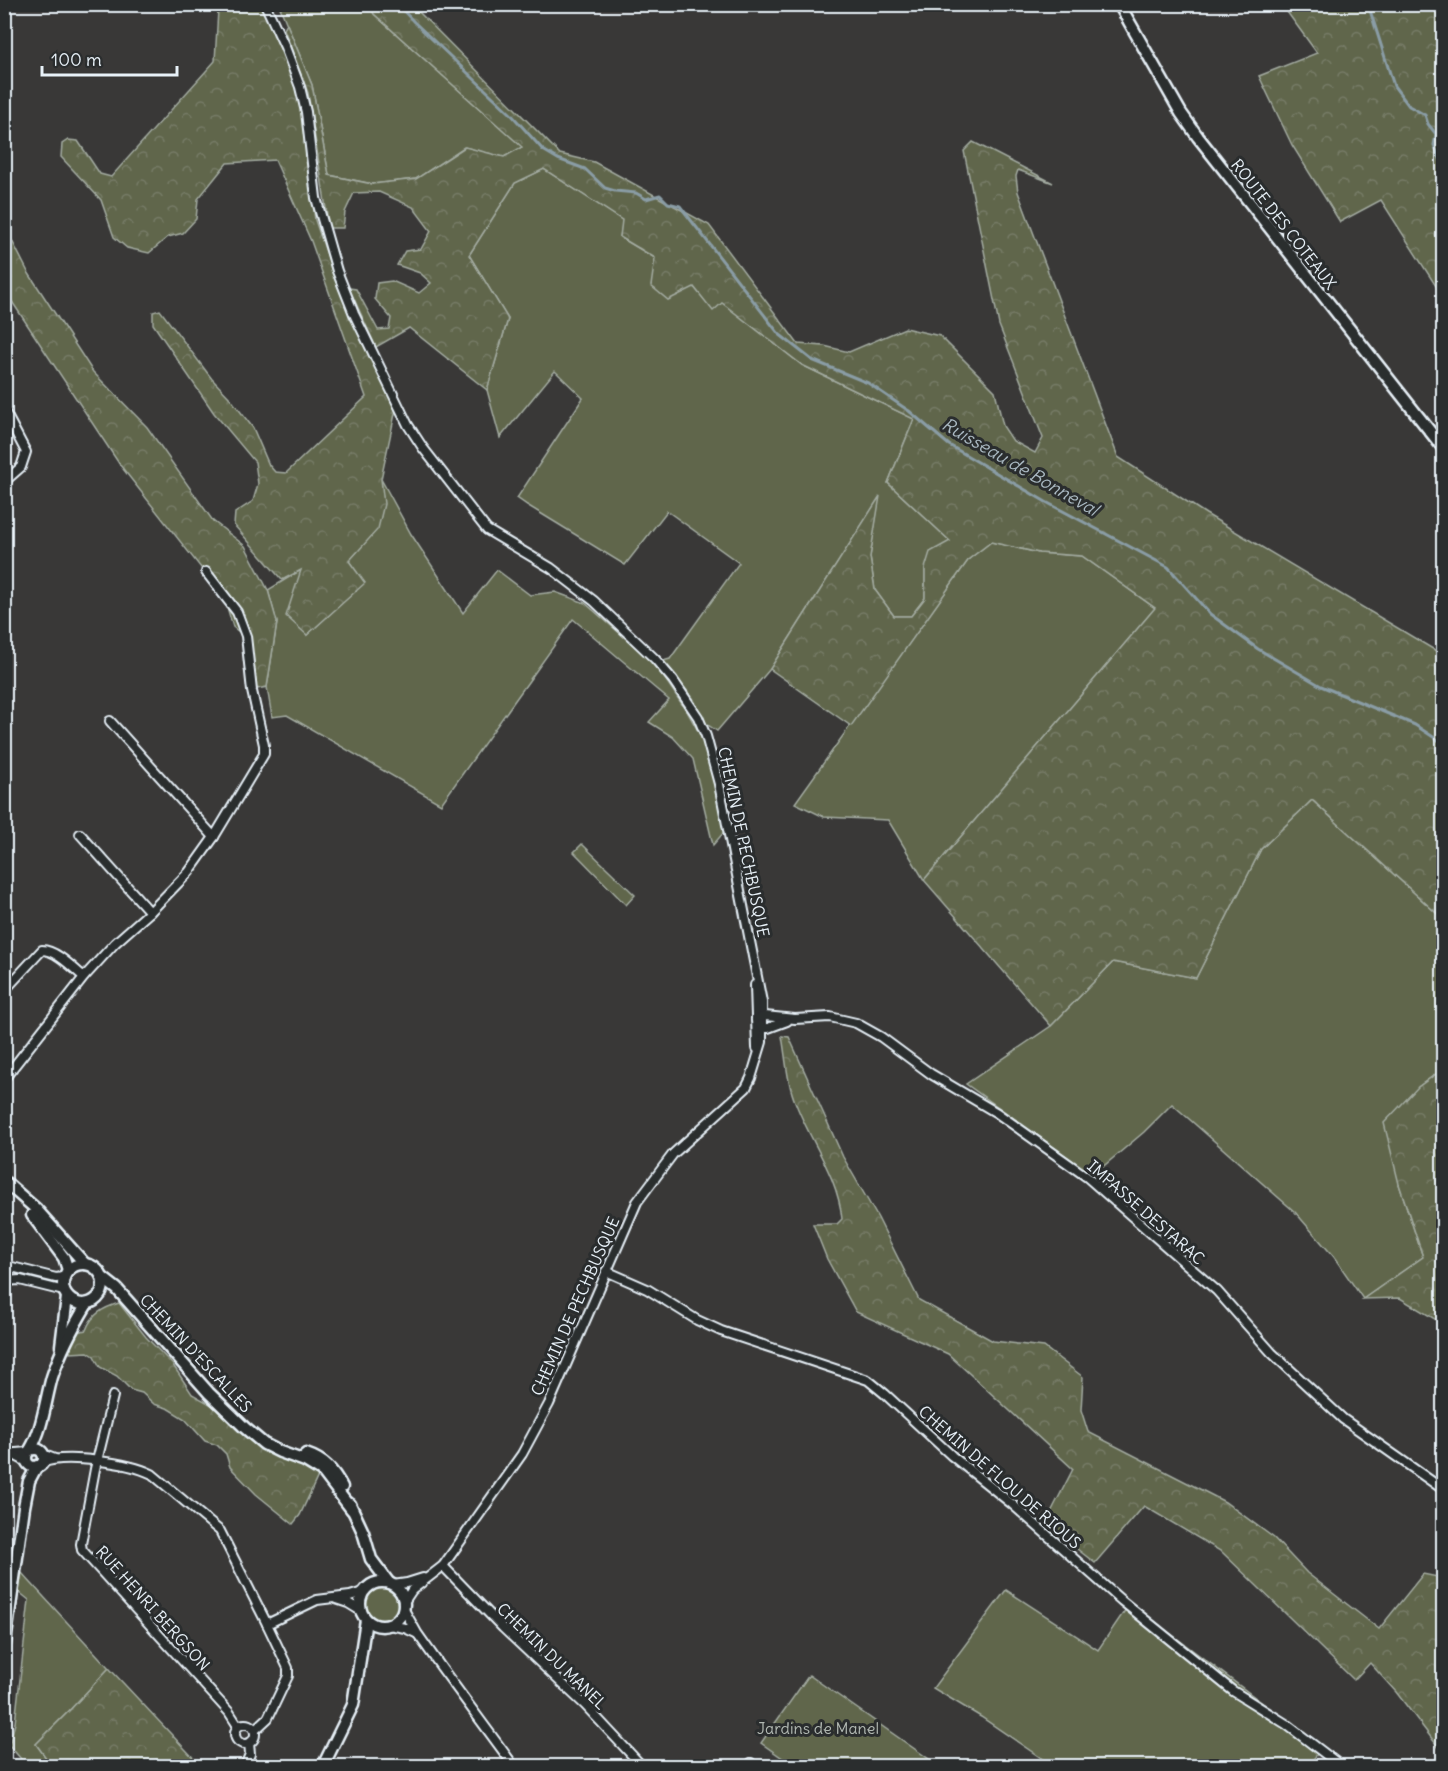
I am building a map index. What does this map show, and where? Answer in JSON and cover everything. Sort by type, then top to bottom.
[{"type":"street","name":"CHEMIN DE PECHBUSQUE","points":[[265,4],[300,87],[306,112],[316,198],[337,271],[354,314],[408,425],[423,448],[487,530],[569,580],[594,601],[655,659],[673,680],[698,717],[712,755],[719,784],[755,975],[759,1018],[758,1056]]},
{"type":"street","name":"ROUTE DES COTEAUX","points":[[1119,4],[1181,113],[1198,137],[1443,449]]},
{"type":"street","points":[[4,410],[26,452],[21,467],[4,482]]},
{"type":"street","points":[[4,1079],[84,977],[115,943],[150,912],[185,876],[214,837],[264,754],[252,691],[246,636],[237,612],[206,572]]},
{"type":"street","points":[[110,721],[214,837]]},
{"type":"street","points":[[80,834],[150,912]]},
{"type":"street","points":[[4,991],[42,950],[53,953],[84,977]]},
{"type":"street","name":"IMPASSE DESTARAC","points":[[759,1018],[830,1017],[856,1023],[881,1037],[931,1074],[997,1113],[1041,1143],[1087,1178],[1218,1291],[1272,1353],[1343,1419],[1443,1490]]},
{"type":"street","points":[[759,1018],[763,1028]]},
{"type":"street","name":"IMPASSE DESTARAC","points":[[763,1028],[795,1019]]},
{"type":"street","name":"CHEMIN DE PECHBUSQUE","points":[[404,1605],[412,1590],[427,1576],[443,1566],[527,1446],[549,1404],[606,1270],[638,1202],[673,1154],[746,1088],[762,1042],[763,1028]]},
{"type":"street","points":[[4,1180],[36,1209],[85,1264]]},
{"type":"street","points":[[14,1190],[64,1257],[66,1274],[61,1352]]},
{"type":"street","points":[[4,1265],[56,1278],[79,1264],[85,1264],[95,1267],[103,1278],[104,1287],[99,1297],[87,1304],[78,1304],[65,1294],[20,1280],[4,1281]]},
{"type":"street","name":"CHEMIN DE FLOU DE RIOUS","points":[[606,1270],[647,1289],[697,1320],[721,1331],[837,1369],[874,1384],[952,1456],[1012,1504],[1122,1601],[1233,1691],[1286,1724],[1341,1767]]},
{"type":"street","name":"CHEMIN D'ESCALLES","points":[[103,1278],[117,1289],[209,1393],[245,1428],[272,1444],[309,1455],[323,1462],[334,1473],[363,1532],[371,1559],[365,1590]]},
{"type":"street","name":"CHEMIN D'ESCALLES","points":[[99,1297],[125,1299]]},
{"type":"street","points":[[4,1650],[15,1560],[47,1395],[61,1352],[87,1304]]},
{"type":"street","points":[[98,1461],[113,1396]]},
{"type":"street","points":[[8,1454],[34,1458],[98,1461],[140,1468],[152,1474],[220,1531],[288,1668],[288,1676],[268,1718],[255,1730],[255,1736],[249,1743],[250,1754],[245,1767]]},
{"type":"street","name":"RUE HENRI BERGSON","points":[[98,1461],[81,1544],[82,1551],[229,1712],[238,1726]]},
{"type":"street","name":"CHEMIN D'ESCALLES","points":[[371,1559],[391,1584]]},
{"type":"street","name":"CHEMIN DU MANEL","points":[[443,1566],[503,1628],[585,1705],[642,1767]]},
{"type":"street","name":"CHEMIN DE PECHBUSQUE","points":[[391,1584],[407,1583],[427,1576]]},
{"type":"street","points":[[267,1624],[317,1600],[350,1596],[365,1590],[374,1583],[391,1584],[402,1595],[404,1605],[417,1633],[514,1767]]},
{"type":"street","points":[[323,1767],[353,1705],[362,1657],[363,1616],[360,1601],[365,1590]]},
{"type":"street","points":[[331,1598],[348,1603],[377,1626],[405,1628],[417,1633]]},
{"type":"street","points":[[362,1657],[373,1636],[400,1617],[404,1605]]},
{"type":"street","points":[[249,1743],[240,1743],[235,1731],[238,1726],[248,1724],[255,1730]]},
{"type":"green space","points":[[209,5],[261,5],[292,76],[303,117],[315,220],[337,284],[396,409],[381,479],[384,504],[378,529],[349,561],[365,583],[307,635],[286,616],[301,570],[282,580],[234,525],[235,513],[253,501],[258,484],[255,462],[214,413],[153,324],[153,312],[160,310],[212,379],[253,428],[269,465],[275,472],[286,473],[366,397],[311,241],[275,160],[227,163],[198,199],[196,219],[183,233],[168,237],[149,253],[127,248],[114,237],[101,200],[61,157],[62,144],[68,140],[78,141],[100,174],[111,177],[215,61],[218,10]]},
{"type":"green space","points":[[279,5],[370,5],[374,14],[523,147],[504,157],[464,147],[416,179],[373,184],[329,175],[312,85]]},
{"type":"green space","points":[[370,5],[426,5],[418,11],[560,154],[594,162],[709,225],[798,344],[824,346],[849,352],[905,328],[940,336],[995,391],[1003,426],[1013,441],[1035,453],[1043,438],[999,325],[964,151],[973,142],[1053,183],[1018,170],[1016,176],[1018,192],[1118,457],[1206,514],[1443,655],[1443,919],[1312,800],[1261,849],[1196,978],[1113,962],[1051,1026],[924,880],[1155,608],[1082,556],[1039,553],[991,542],[969,559],[851,726],[770,669],[880,496],[870,557],[875,590],[894,616],[911,616],[925,598],[925,568],[930,552],[950,541],[888,483],[914,419],[802,365],[722,303],[713,311],[694,287],[668,300],[651,286],[655,258],[620,237],[622,220],[544,169],[515,183],[469,255],[508,319],[487,390],[409,328],[376,347],[349,288],[356,289],[378,330],[389,329],[391,318],[375,299],[377,283],[392,281],[419,293],[431,283],[420,273],[397,265],[405,251],[421,249],[431,231],[413,207],[379,192],[354,193],[345,212],[343,228],[329,228],[308,93],[284,29],[287,24],[312,85],[329,175],[372,184],[416,179],[465,147],[504,157],[522,147],[374,14]]},
{"type":"green space","points":[[1282,5],[1443,5],[1443,297],[1381,200],[1340,222],[1292,145],[1259,76],[1317,53]]},
{"type":"green space","points":[[544,169],[623,220],[620,237],[655,258],[694,287],[713,310],[722,302],[802,365],[914,419],[888,483],[950,541],[925,568],[925,598],[911,616],[894,616],[875,590],[870,557],[879,498],[770,669],[717,731],[705,723],[693,698],[663,661],[670,659],[739,563],[667,511],[625,565],[517,498],[583,398],[555,371],[500,438],[487,390],[508,319],[469,255],[515,183]]},
{"type":"green space","points":[[4,225],[28,272],[93,372],[147,427],[213,521],[245,546],[268,590],[277,622],[267,687],[251,690],[244,636],[233,627],[224,597],[120,465],[5,291]]},
{"type":"green space","points":[[381,479],[411,534],[463,613],[497,570],[530,595],[555,592],[585,603],[655,664],[702,738],[725,831],[713,845],[693,759],[673,737],[649,722],[669,700],[573,619],[441,804],[287,715],[272,717],[267,687],[277,623],[268,590],[301,570],[307,635],[364,583],[349,561],[367,541],[378,524],[382,506]]},
{"type":"green space","points":[[991,542],[1039,553],[1082,556],[1155,608],[924,880],[888,820],[824,817],[795,803],[969,559]]},
{"type":"green space","points":[[1312,800],[1443,919],[1443,1069],[1418,1087],[1399,1184],[1423,1257],[1363,1299],[1334,1257],[1295,1212],[1172,1104],[1144,1132],[1093,1175],[966,1084],[1051,1026],[1113,962],[1196,978],[1261,849]]},
{"type":"green space","points":[[582,844],[635,895],[626,905],[574,852]]},
{"type":"green space","points":[[782,1036],[789,1037],[843,1157],[878,1218],[919,1300],[993,1341],[1044,1347],[1083,1377],[1081,1410],[1088,1432],[1225,1502],[1274,1538],[1307,1573],[1379,1629],[1423,1574],[1443,1578],[1443,1753],[1396,1692],[1370,1663],[1354,1680],[1222,1552],[1144,1506],[1095,1563],[1045,1524],[1073,1469],[948,1354],[856,1312],[827,1259],[813,1224],[837,1224],[842,1219],[839,1203],[830,1174],[793,1096]]},
{"type":"green space","points":[[1443,1069],[1443,1324],[1400,1298],[1363,1299],[1423,1257],[1399,1184],[1384,1123],[1418,1087]]},
{"type":"green space","points":[[119,1303],[146,1337],[173,1365],[192,1394],[212,1405],[232,1422],[318,1470],[318,1476],[300,1515],[293,1524],[256,1494],[230,1467],[226,1454],[217,1445],[205,1441],[185,1419],[167,1408],[154,1404],[142,1393],[131,1390],[117,1376],[100,1367],[94,1356],[88,1352],[70,1353],[68,1347],[76,1332],[86,1330],[91,1320],[99,1312]]},
{"type":"green space","points":[[21,1572],[109,1668],[36,1744],[52,1766],[27,1766],[9,1745],[15,1723],[29,1600],[19,1592]]},
{"type":"green space","points":[[382,1588],[393,1593],[398,1604],[393,1615],[382,1620],[371,1615],[366,1604],[371,1593]]},
{"type":"green space","points":[[1006,1590],[1098,1650],[1130,1603],[1322,1748],[1308,1766],[1053,1766],[981,1717],[933,1688]]},
{"type":"green space","points":[[109,1668],[201,1766],[52,1766],[36,1744]]},
{"type":"green space","name":"Jardins de Manel","points":[[809,1675],[939,1766],[794,1766],[761,1743]]},
{"type":"waterway","name":"Ruisseau de Bonneval","points":[[397,4],[510,113],[543,150],[558,159],[585,169],[605,188],[636,193],[646,199],[660,195],[668,203],[680,206],[779,334],[812,360],[868,383],[909,411],[949,445],[1046,502],[1168,567],[1210,614],[1258,649],[1321,686],[1415,725],[1444,744]]},
{"type":"waterway","points":[[1368,4],[1394,86],[1409,106],[1425,115],[1428,124],[1436,134],[1434,145],[1444,168]]}]
